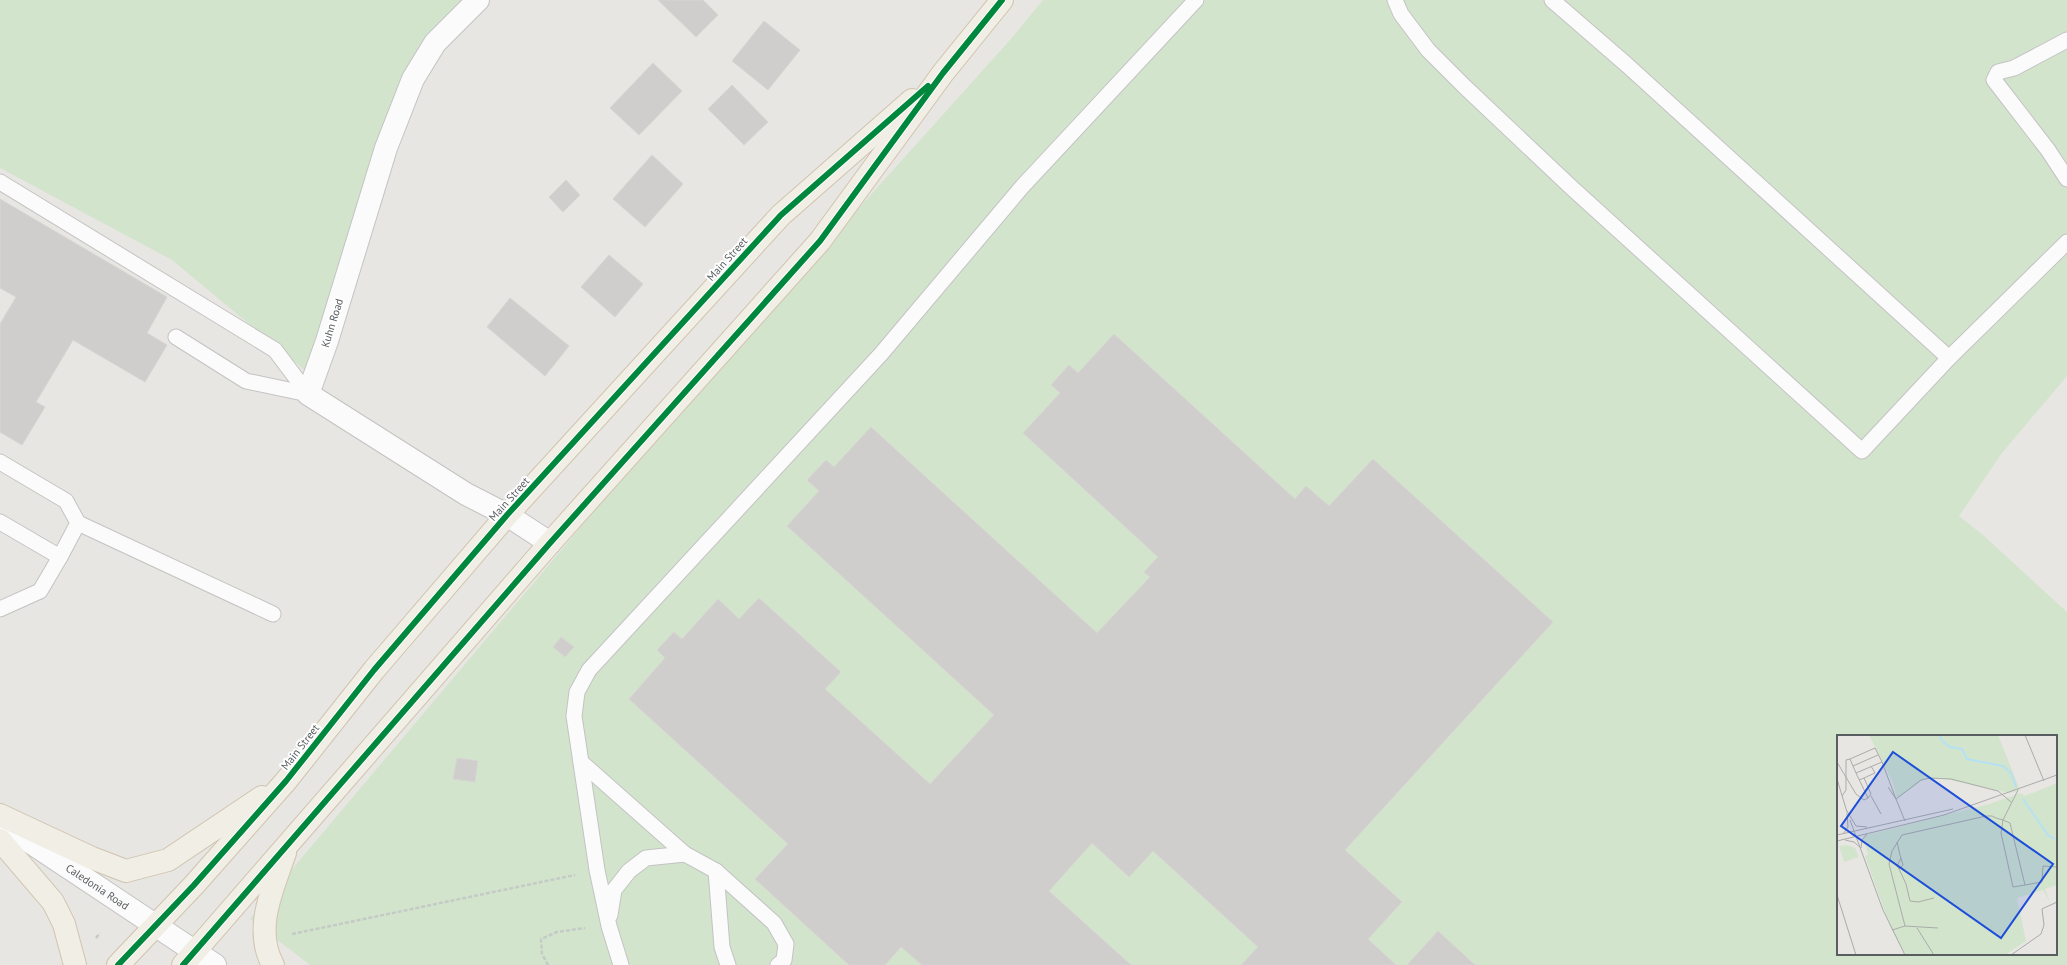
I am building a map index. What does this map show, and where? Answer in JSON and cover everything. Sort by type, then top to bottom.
[{"type":"main road","name":"Main Street","points":[[189,958],[287,844],[371,751],[550,543],[820,242],[943,73],[1002,0]]},
{"type":"main road","name":"Main Street","points":[[118,965],[155,927],[286,781],[374,670],[507,515],[781,215],[943,73]]},
{"type":"main road","points":[[0,814],[92,858],[126,871],[168,860],[286,781]]},
{"type":"main road","points":[[0,840],[53,902],[64,924],[75,965]]},
{"type":"main road","points":[[273,965],[268,957],[264,927],[267,908],[287,844]]},
{"type":"street","name":"Kuhn Road","points":[[308,394],[327,341],[386,148],[413,80],[435,43],[478,0]]},
{"type":"street","points":[[308,394],[466,494],[507,515],[550,543]]},
{"type":"street","name":"Caledonia Road","points":[[0,822],[155,927],[189,958],[215,965]]},
{"type":"lane","points":[[621,965],[609,926],[597,870],[574,716],[577,692],[589,670],[881,354],[1020,188],[1196,0]]},
{"type":"lane","points":[[1395,0],[1401,14],[1428,50],[1465,87],[1572,188],[1862,451],[1949,358],[2067,242]]},
{"type":"lane","points":[[1552,0],[1627,65],[1949,358]]},
{"type":"lane","points":[[2067,40],[2014,68],[1998,72],[1994,80],[2048,150],[2067,179]]},
{"type":"lane","points":[[0,182],[275,350],[308,394]]},
{"type":"lane","points":[[176,337],[246,381],[308,394]]},
{"type":"lane","points":[[0,462],[66,502],[78,523],[273,614]]},
{"type":"lane","points":[[0,522],[60,557]]},
{"type":"lane","points":[[0,609],[40,591],[78,523]]},
{"type":"lane","points":[[581,762],[685,854],[716,871],[774,923],[786,944],[784,960],[778,965]]},
{"type":"lane","points":[[609,926],[614,890],[629,871],[646,858],[685,854]]},
{"type":"lane","points":[[716,871],[722,947],[728,965]]},
{"type":"path","points":[[287,935],[597,870]]},
{"type":"path","points":[[548,965],[542,954],[541,939],[557,932],[609,926]]},
{"type":"green space","points":[[0,0],[489,0],[431,48],[320,383],[172,260],[0,168]]},
{"type":"green space","points":[[1043,0],[2067,0],[2067,376],[2002,453],[1959,516],[1983,535],[2067,612],[2067,965],[310,965],[250,919],[714,369],[1010,40]]},
{"type":"building","points":[[658,0],[703,0],[718,15],[696,37]]},
{"type":"building","points":[[764,21],[800,50],[768,90],[732,61]]},
{"type":"building","points":[[653,63],[682,91],[639,135],[610,108]]},
{"type":"building","points":[[732,85],[768,122],[744,145],[708,109]]},
{"type":"building","points":[[652,155],[683,184],[645,227],[613,199]]},
{"type":"building","points":[[566,180],[580,195],[563,212],[549,197]]},
{"type":"building","points":[[0,199],[167,297],[147,333],[167,345],[145,382],[73,340],[36,402],[45,407],[22,445],[0,432],[0,324],[16,297],[0,288]]},
{"type":"building","points":[[609,255],[643,284],[615,317],[581,287]]},
{"type":"building","points":[[510,298],[569,346],[545,376],[487,327]]},
{"type":"building","points":[[1114,334],[1295,499],[1306,486],[1329,506],[1373,459],[1553,622],[1345,850],[1402,902],[1368,939],[1396,965],[1241,965],[1258,947],[1153,851],[1129,877],[1092,843],[1049,891],[1131,965],[922,965],[901,947],[885,965],[849,965],[755,879],[788,844],[629,699],[665,658],[657,650],[674,632],[682,639],[718,599],[739,619],[759,598],[841,672],[825,689],[930,784],[994,715],[787,526],[819,491],[807,480],[826,460],[834,467],[871,427],[1097,633],[1150,577],[1144,572],[1158,557],[1023,433],[1060,393],[1051,385],[1069,365],[1078,373]]},
{"type":"building","points":[[561,637],[574,647],[565,657],[553,647]]},
{"type":"building","points":[[457,758],[478,761],[475,782],[453,779]]},
{"type":"building","points":[[1438,931],[1475,965],[1407,965]]},
{"type":"cycle path","points":[[183,965],[550,543],[820,241],[943,73],[1002,0]]},
{"type":"cycle path","points":[[118,965],[194,885],[286,781],[374,670],[507,515],[781,215],[928,86]]}]
